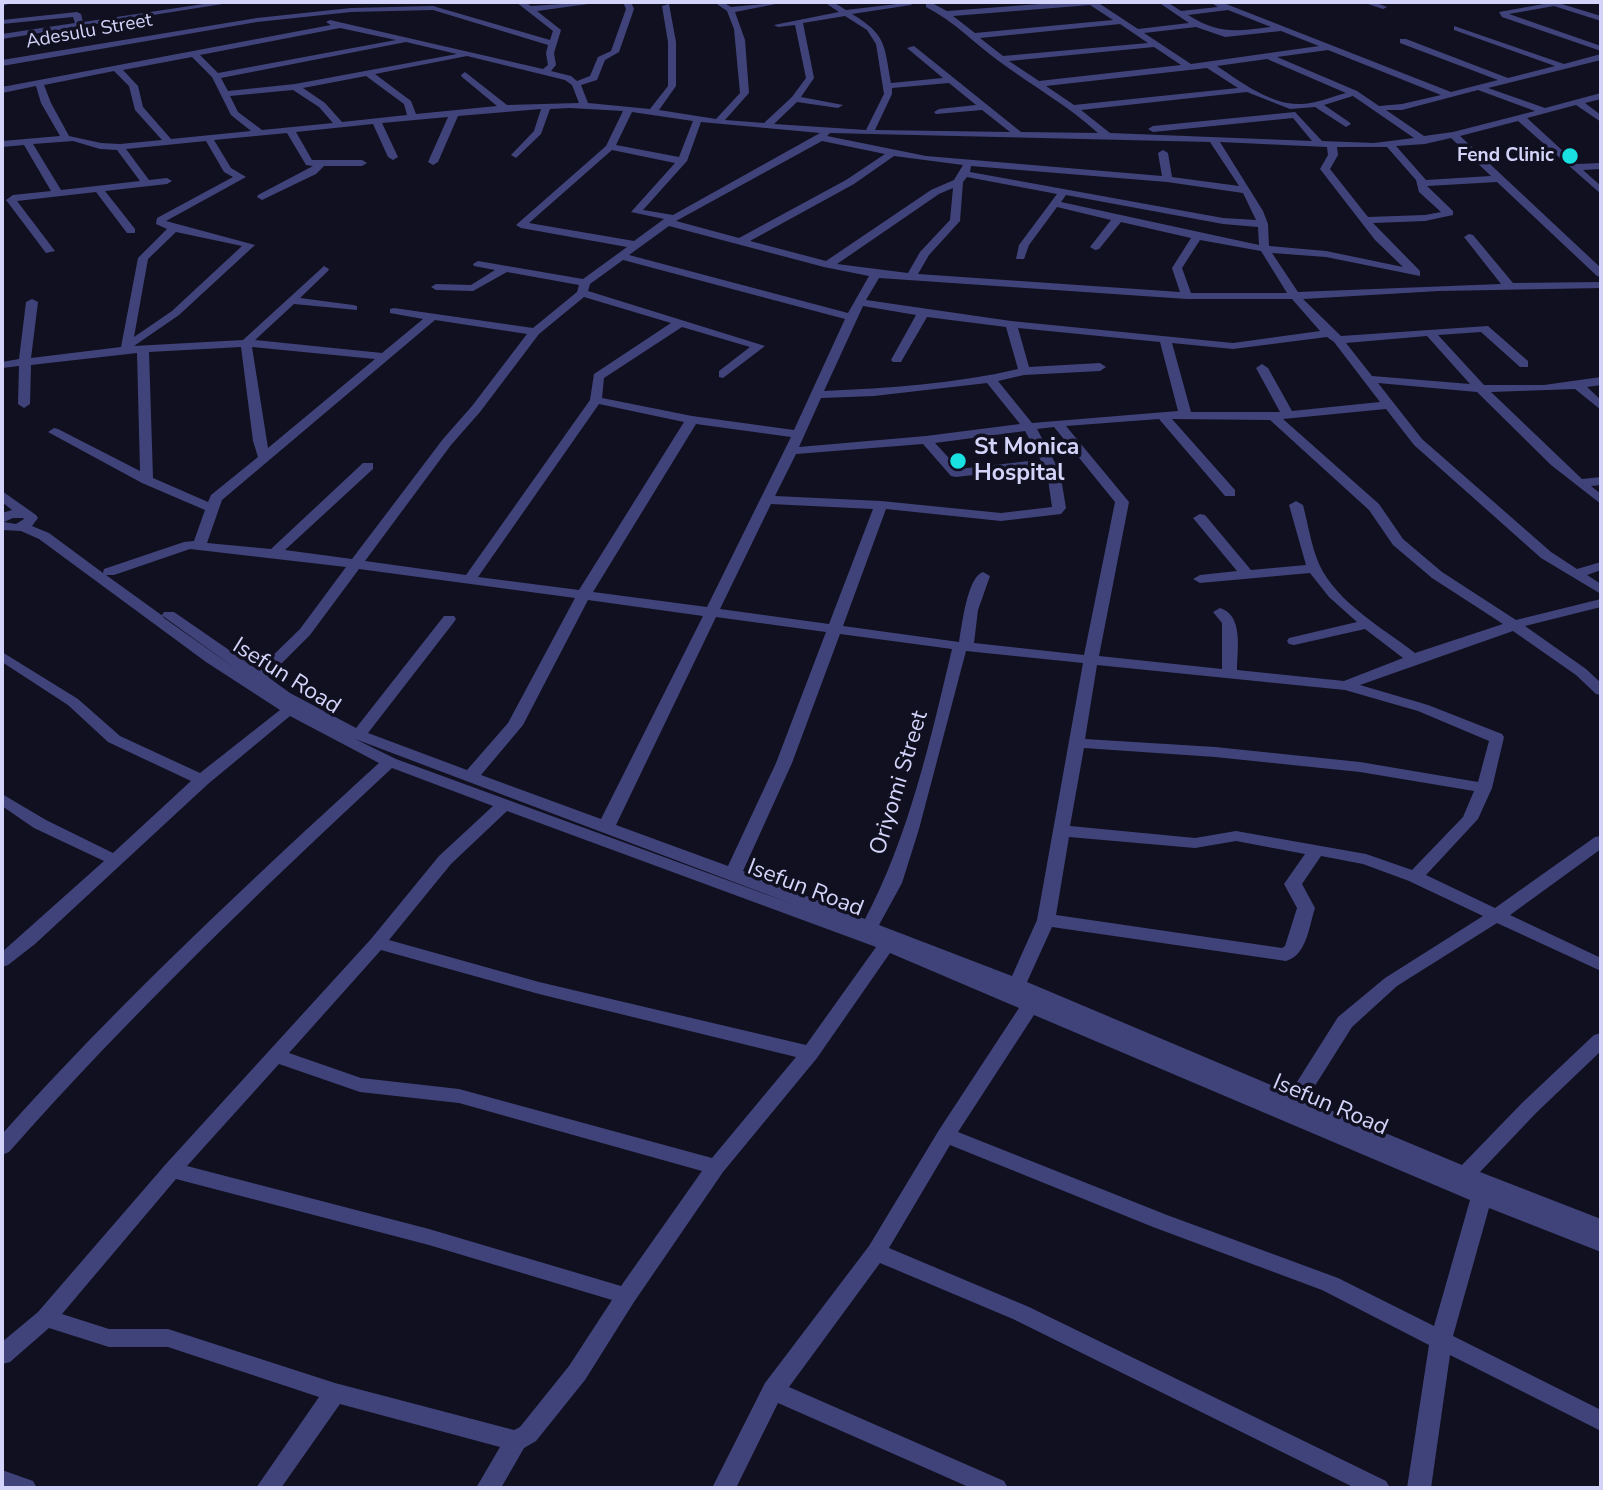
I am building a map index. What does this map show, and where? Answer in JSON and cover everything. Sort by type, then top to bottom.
[{"type":"street","points":[[2,4],[10,2]]},
{"type":"street","points":[[2,37],[231,2]]},
{"type":"street","points":[[520,2],[559,27],[550,53],[552,65],[545,72]]},
{"type":"street","points":[[530,9],[588,2]]},
{"type":"street","points":[[576,85],[594,78],[601,59],[615,52],[631,9],[627,2]]},
{"type":"street","points":[[718,2],[730,10],[738,24],[743,50],[745,93],[719,121]]},
{"type":"street","points":[[730,10],[775,2]]},
{"type":"street","points":[[828,2],[870,28],[880,44],[888,94],[869,133]]},
{"type":"street","points":[[946,14],[1092,2],[1189,67]]},
{"type":"street","points":[[1161,2],[1197,24],[1225,34],[1283,29]]},
{"type":"street","points":[[1214,2],[1450,95]]},
{"type":"street","points":[[1366,2],[1383,7]]},
{"type":"street","points":[[1499,2],[1516,9]]},
{"type":"street","points":[[778,25],[911,3]]},
{"type":"street","points":[[1601,19],[1554,4],[1516,9],[1503,14],[1601,49]]},
{"type":"street","points":[[929,5],[946,14],[1001,59],[1087,118],[1104,135]]},
{"type":"street","points":[[653,112],[672,86],[672,41],[666,6]]},
{"type":"street","name":"Adesulu Street","points":[[2,63],[127,41],[314,14],[433,8],[509,28],[553,44]]},
{"type":"street","points":[[1182,13],[1230,8]]},
{"type":"street","points":[[2,22],[78,14],[79,25]]},
{"type":"street","points":[[314,14],[340,26],[414,39],[465,55],[568,78],[576,85],[584,105]]},
{"type":"street","points":[[111,20],[127,41]]},
{"type":"street","points":[[974,36],[1119,22]]},
{"type":"street","points":[[767,125],[795,99],[810,78],[799,23]]},
{"type":"street","points":[[1135,32],[1197,24]]},
{"type":"street","points":[[2,90],[340,26]]},
{"type":"street","points":[[1457,28],[1563,66]]},
{"type":"street","points":[[45,30],[53,43]]},
{"type":"street","points":[[216,76],[414,39]]},
{"type":"street","points":[[1403,41],[1506,80]]},
{"type":"street","points":[[1001,59],[1154,45]]},
{"type":"street","points":[[1035,83],[1209,65],[1331,47]]},
{"type":"street","points":[[911,48],[1019,135]]},
{"type":"street","points":[[194,54],[216,76],[234,113],[261,134]]},
{"type":"street","points":[[226,94],[295,87],[465,55]]},
{"type":"street","points":[[1269,57],[1354,93],[1380,108],[1425,141]]},
{"type":"street","points":[[1380,108],[1402,107],[1601,57]]},
{"type":"street","points":[[1209,65],[1250,89],[1293,107],[1316,104],[1354,93]]},
{"type":"street","points":[[117,69],[131,82],[139,97],[138,108],[170,143]]},
{"type":"street","points":[[368,74],[408,103],[411,118]]},
{"type":"street","points":[[465,75],[505,108]]},
{"type":"street","points":[[887,86],[949,80]]},
{"type":"street","points":[[39,83],[46,103],[66,138]]},
{"type":"street","points":[[295,87],[322,105],[341,126]]},
{"type":"street","points":[[1479,88],[1545,111]]},
{"type":"street","points":[[1069,108],[1250,89]]},
{"type":"street","points":[[258,678],[305,632],[447,442],[535,332],[583,288],[671,220],[825,134],[1104,135],[1391,146],[1453,135],[1601,96]]},
{"type":"street","points":[[795,99],[838,105]]},
{"type":"street","points":[[1577,102],[1601,119]]},
{"type":"street","points":[[1316,104],[1346,124]]},
{"type":"street","points":[[2,144],[76,138],[100,146],[120,147],[505,108],[584,105],[825,134],[964,173],[1223,221],[1263,224]]},
{"type":"street","points":[[516,156],[538,132],[547,107]]},
{"type":"street","points":[[939,112],[985,107]]},
{"type":"street","points":[[629,109],[610,146],[521,225],[636,245]]},
{"type":"street","points":[[433,162],[454,113]]},
{"type":"street","points":[[1104,135],[1294,115],[1320,144]]},
{"type":"street","points":[[1520,117],[1601,191]]},
{"type":"street","points":[[698,119],[682,161],[636,212],[828,265],[876,274],[1187,296],[1294,296],[1439,288],[1601,285]]},
{"type":"street","points":[[377,122],[393,157]]},
{"type":"street","points":[[291,131],[305,161],[320,164],[362,163]]},
{"type":"street","points":[[1453,135],[1601,274]]},
{"type":"street","points":[[126,348],[164,321],[250,245],[174,228],[160,222],[162,218],[241,177],[227,170],[209,139]]},
{"type":"street","points":[[1213,139],[1246,190],[1263,224],[1265,248],[1294,296],[1333,337],[1418,442],[1546,555],[1601,590]]},
{"type":"street","points":[[27,142],[57,192]]},
{"type":"street","points":[[1332,144],[1334,155],[1325,169],[1365,220],[1416,273],[1439,288]]},
{"type":"street","points":[[610,146],[682,161]]},
{"type":"street","points":[[1391,146],[1424,183]]},
{"type":"street","points":[[120,147],[146,183]]},
{"type":"street","points":[[1163,153],[1167,179]]},
{"type":"street","points":[[740,242],[850,182],[891,154]]},
{"type":"street","points":[[262,197],[313,172],[320,164]]},
{"type":"street","points":[[1574,167],[1601,166]]},
{"type":"street","points":[[911,277],[924,254],[954,221],[964,173]]},
{"type":"street","points":[[828,265],[964,173],[1167,179],[1246,190]]},
{"type":"street","points":[[1424,183],[1500,179]]},
{"type":"street","points":[[50,251],[11,200],[57,192],[167,181]]},
{"type":"street","points":[[1365,220],[1425,218],[1449,213],[1423,190],[1421,187],[1424,183]]},
{"type":"street","points":[[98,188],[131,231]]},
{"type":"street","points":[[1020,257],[1024,245],[1057,204],[1062,193]]},
{"type":"street","points":[[1057,204],[1197,236],[1265,248],[1326,254],[1416,273]]},
{"type":"street","points":[[1095,247],[1118,218]]},
{"type":"street","points":[[126,348],[143,258],[174,228]]},
{"type":"street","points":[[1187,296],[1178,268],[1197,236]]},
{"type":"street","points":[[1469,237],[1510,287]]},
{"type":"street","points":[[623,257],[760,296],[851,317]]},
{"type":"street","points":[[478,264],[583,288],[759,346],[723,374]]},
{"type":"street","points":[[246,343],[324,269]]},
{"type":"street","points":[[436,287],[476,287],[505,269]]},
{"type":"street","points":[[606,827],[798,435],[851,317],[876,274]]},
{"type":"street","points":[[291,300],[353,308]]},
{"type":"street","points":[[24,404],[25,362],[32,302]]},
{"type":"street","points":[[859,302],[1011,324],[1233,345],[1333,337],[1431,334],[1484,328],[1524,364]]},
{"type":"street","points":[[394,311],[535,332]]},
{"type":"street","points":[[897,360],[923,313]]},
{"type":"street","points":[[199,545],[216,498],[432,318]]},
{"type":"street","points":[[469,580],[596,400],[598,377],[681,322]]},
{"type":"street","points":[[1011,324],[1024,371]]},
{"type":"street","points":[[1431,334],[1478,387],[1579,483],[1601,500]]},
{"type":"street","points":[[1165,338],[1185,414]]},
{"type":"street","points":[[246,343],[259,441],[264,457]]},
{"type":"street","points":[[2,365],[126,348],[246,343],[387,357]]},
{"type":"street","points":[[143,349],[148,480]]},
{"type":"street","points":[[816,395],[874,392],[990,379],[1024,371],[1100,367]]},
{"type":"street","points":[[1262,368],[1280,416],[1374,507],[1398,542],[1437,575],[1581,672],[1601,691]]},
{"type":"street","points":[[765,500],[881,505],[1001,517],[1056,511],[1059,508],[1060,491],[1048,458],[1029,427],[990,379]]},
{"type":"street","points":[[1368,379],[1478,387],[1578,386],[1601,381]]},
{"type":"street","points":[[1578,386],[1601,406]]},
{"type":"street","points":[[596,400],[692,420],[798,435]]},
{"type":"street","points":[[790,451],[926,440],[1056,422],[1185,414],[1280,416],[1387,405]]},
{"type":"street","points":[[1162,415],[1230,494]]},
{"type":"street","points":[[470,776],[515,725],[583,596],[692,420]]},
{"type":"street","points":[[1017,985],[1046,920],[1091,659],[1122,502],[1056,422]]},
{"type":"street","points":[[54,432],[148,480],[211,508]]},
{"type":"street","points":[[926,440],[956,473],[1029,465]]},
{"type":"street","points":[[274,553],[369,466]]},
{"type":"street","points":[[1579,483],[1601,481]]},
{"type":"street","points":[[2,495],[9,522]]},
{"type":"street","points":[[733,874],[784,762],[881,505]]},
{"type":"street","points":[[1296,505],[1314,568],[1331,590],[1412,658]]},
{"type":"street","points":[[1200,518],[1246,573]]},
{"type":"street","name":"Isefun Road","points":[[9,522],[109,572],[342,741],[390,762],[887,945],[1030,1006],[1484,1189],[1601,1244]]},
{"type":"street","name":"Isefun Road","points":[[9,522],[44,536],[206,655],[293,706],[358,735],[733,874],[1017,985],[1465,1175],[1484,1189],[1601,1228]]},
{"type":"street","points":[[109,572],[179,547],[199,545],[963,647],[1346,685],[1493,733],[1497,741],[1484,789],[1470,819],[1415,877]]},
{"type":"street","points":[[1574,574],[1601,566]]},
{"type":"street","points":[[1200,579],[1314,568]]},
{"type":"street","name":"Oriyomi Street","points":[[869,927],[893,883],[911,828],[963,647],[971,610],[983,576]]},
{"type":"street","points":[[1346,685],[1412,658],[1514,625],[1601,603]]},
{"type":"street","points":[[1220,612],[1229,623],[1230,673]]},
{"type":"street","points":[[358,735],[449,619]]},
{"type":"street","points":[[1294,641],[1370,624]]},
{"type":"street","points":[[2,656],[73,702],[114,739],[202,780]]},
{"type":"street","points":[[2,961],[29,940],[202,780],[293,706]]},
{"type":"street","points":[[1078,743],[1215,752],[1360,767],[1484,789]]},
{"type":"street","points":[[2,1147],[44,1097],[186,954],[390,762]]},
{"type":"street","points":[[2,799],[40,824],[115,860]]},
{"type":"street","points":[[2,1355],[46,1318],[172,1170],[377,943],[445,860],[504,804]]},
{"type":"street","points":[[1062,831],[1195,843],[1236,836],[1366,859],[1415,877],[1601,965]]},
{"type":"street","points":[[1294,1103],[1345,1022],[1391,982],[1497,915],[1601,841]]},
{"type":"street","points":[[1046,920],[1286,955],[1293,949],[1306,908],[1293,884],[1316,851]]},
{"type":"street","points":[[377,943],[539,988],[810,1053]]},
{"type":"street","points":[[488,1488],[516,1441],[528,1434],[577,1373],[626,1296],[716,1167],[810,1053],[887,945]]},
{"type":"street","points":[[724,1488],[774,1390],[876,1252],[946,1135],[1030,1006]]},
{"type":"street","points":[[1465,1175],[1529,1108],[1601,1040]]},
{"type":"street","points":[[276,1056],[360,1085],[459,1096],[716,1167]]},
{"type":"street","points":[[946,1135],[1160,1221],[1330,1284],[1601,1420]]},
{"type":"street","points":[[172,1170],[429,1237],[626,1296]]},
{"type":"street","points":[[1419,1488],[1441,1341],[1484,1189]]},
{"type":"street","points":[[876,1252],[1021,1313],[1378,1488]]},
{"type":"street","points":[[46,1318],[109,1338],[168,1338],[335,1393],[516,1441]]},
{"type":"street","points":[[774,1390],[996,1488]]},
{"type":"street","points":[[268,1488],[335,1393]]},
{"type":"street","points":[[2,1480],[25,1488]]},
{"type":"place","name":"Fend Clinic","points":[[1570,156]]},
{"type":"place","name":"St Monica Hospital","points":[[958,461]]}]
